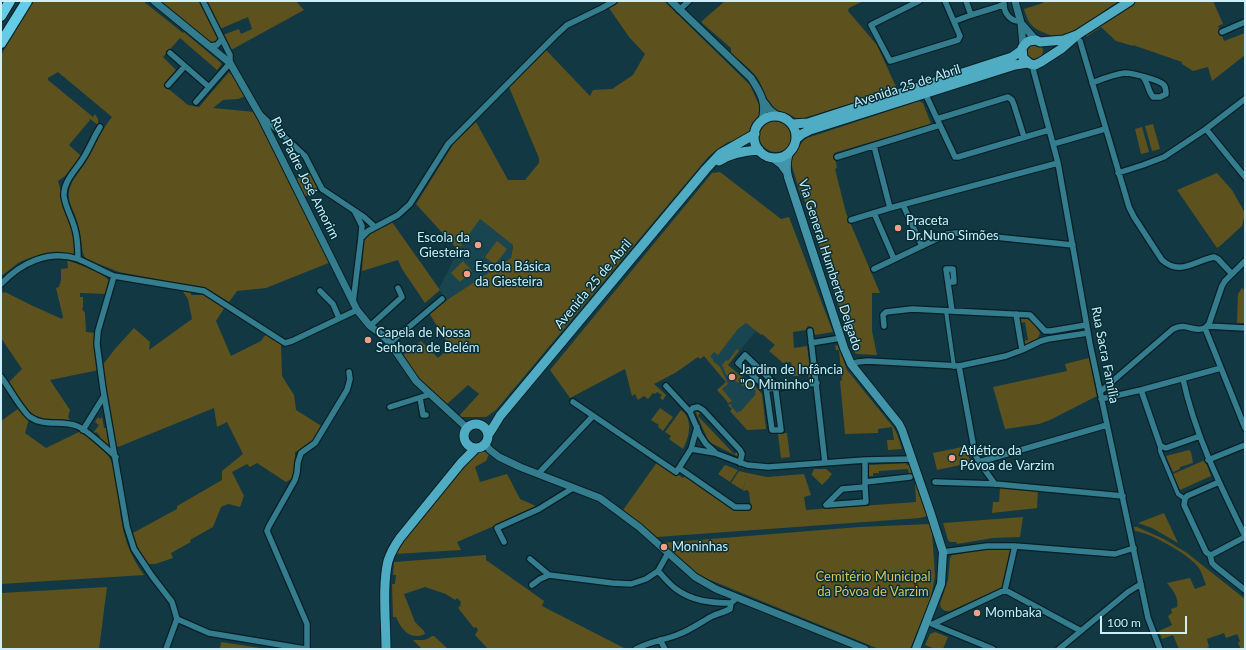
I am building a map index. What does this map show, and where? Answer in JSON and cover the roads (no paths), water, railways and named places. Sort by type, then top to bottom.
[{"type":"highway","points":[[1,16],[10,1]]},
{"type":"highway","points":[[1,43],[27,1]]},
{"type":"main road","name":"Avenida 25 de Abril","points":[[796,139],[810,130],[925,93],[1015,65],[1034,63],[1061,49],[1130,1]]},
{"type":"main road","name":"Avenida 25 de Abril","points":[[792,124],[808,123],[1012,57],[1029,41],[1078,38]]},
{"type":"main road","points":[[1023,48],[1023,58],[1034,63],[1046,56],[1043,44],[1038,41]]},
{"type":"main road","points":[[778,116],[783,117],[792,124],[796,134],[796,139],[789,153],[779,158],[773,158],[763,154],[759,150],[755,140],[755,134],[756,129],[762,120],[778,116]]},
{"type":"main road","name":"Avenida 25 de Abril","points":[[488,435],[500,416],[706,169],[720,154],[755,134]]},
{"type":"main road","name":"Avenida 25 de Abril","points":[[706,169],[724,158],[736,153],[759,150]]},
{"type":"main road","name":"Via General Humberto Delgado","points":[[789,153],[786,161],[786,170],[841,338],[851,364],[899,424],[913,459],[938,533],[942,552],[941,584],[930,623],[916,649]]},
{"type":"main road","name":"Via General Humberto Delgado","points":[[773,158],[786,170]]},
{"type":"main road","name":"Avenida 25 de Abril","points":[[480,424],[500,416]]},
{"type":"main road","points":[[386,649],[385,578],[393,548],[461,463],[476,448],[485,444],[488,435],[485,428],[480,424],[472,423],[466,427],[463,434],[464,441],[461,463]]},
{"type":"main road","points":[[464,441],[469,446],[476,448]]},
{"type":"street","points":[[154,1],[230,62]]},
{"type":"street","points":[[196,102],[230,62],[230,55],[203,1]]},
{"type":"street","points":[[361,238],[373,228],[398,215],[410,204],[448,144],[555,36],[567,25],[614,1]]},
{"type":"street","points":[[671,1],[751,78],[760,91],[764,102],[770,110],[778,116]]},
{"type":"street","points":[[680,10],[689,1]]},
{"type":"street","points":[[919,1],[871,25],[890,61],[958,40],[960,36],[955,21],[945,1]]},
{"type":"street","points":[[966,1],[972,15]]},
{"type":"street","points":[[1015,1],[1021,22],[1023,48]]},
{"type":"street","points":[[955,21],[998,7],[1003,2]]},
{"type":"street","points":[[1003,2],[1011,13],[1018,12]]},
{"type":"street","points":[[1003,2],[1004,8],[1011,20],[1021,22],[1038,41]]},
{"type":"street","points":[[1222,32],[1245,22]]},
{"type":"street","points":[[1078,38],[1131,212],[1162,260],[1179,268],[1214,257],[1218,259],[1232,274]]},
{"type":"street","points":[[210,46],[217,45],[222,39]]},
{"type":"street","points":[[170,53],[209,87]]},
{"type":"street","name":"Rua Padre José Amorim","points":[[230,62],[259,114],[355,306],[370,326],[390,343],[416,381],[466,427]]},
{"type":"street","name":"Rua Sacra Família","points":[[1034,63],[1049,130],[1058,162],[1086,325],[1148,618],[1160,649]]},
{"type":"street","points":[[168,85],[185,66]]},
{"type":"street","points":[[1092,83],[1126,73],[1143,77]]},
{"type":"street","points":[[925,93],[955,157],[958,158],[1049,130]]},
{"type":"street","points":[[937,119],[1008,97],[1012,100],[1024,137]]},
{"type":"street","points":[[1118,173],[1164,157],[1206,129],[1245,99]]},
{"type":"street","points":[[762,120],[764,102]]},
{"type":"street","points":[[259,114],[305,156],[322,189],[355,213],[364,217],[373,228]]},
{"type":"street","points":[[837,157],[940,125]]},
{"type":"street","points":[[78,260],[75,228],[64,194],[70,177],[82,160],[100,127]]},
{"type":"street","points":[[276,130],[273,129],[269,134],[285,138]]},
{"type":"street","points":[[1053,144],[1105,129]]},
{"type":"street","points":[[1206,129],[1245,177]]},
{"type":"street","points":[[874,146],[890,208]]},
{"type":"street","points":[[851,220],[903,204],[1058,162]]},
{"type":"street","points":[[903,204],[922,246]]},
{"type":"street","points":[[1,284],[18,269],[40,258],[64,256],[78,260],[114,276],[204,291],[285,343],[339,318],[355,306],[362,226],[355,213]]},
{"type":"street","points":[[874,213],[894,259]]},
{"type":"street","points":[[874,269],[947,234],[956,233],[1073,246]]},
{"type":"street","points":[[1206,327],[1209,324],[1222,286],[1245,261]]},
{"type":"street","points":[[114,276],[97,335],[104,396],[116,457],[127,527],[134,549],[172,602],[177,619],[166,649]]},
{"type":"street","points":[[948,282],[949,311],[956,367],[976,454],[979,462],[995,484]]},
{"type":"street","points":[[370,326],[402,297],[398,288]]},
{"type":"street","points":[[320,291],[333,304],[339,318]]},
{"type":"street","points":[[390,343],[442,299]]},
{"type":"street","points":[[884,326],[883,315],[886,312],[912,309],[1030,315],[1048,331],[1050,334],[1050,339]]},
{"type":"street","points":[[1016,314],[1022,350]]},
{"type":"street","points":[[1048,331],[1086,325]]},
{"type":"street","points":[[1100,392],[1173,329],[1181,326],[1197,329],[1206,327],[1245,328]]},
{"type":"street","points":[[1206,327],[1245,428]]},
{"type":"street","points":[[810,331],[825,463]]},
{"type":"street","points":[[851,364],[868,361],[956,367],[1006,356],[1041,341],[1088,333]]},
{"type":"street","points":[[811,343],[841,338]]},
{"type":"street","points":[[745,355],[776,384],[776,388],[781,430],[772,430],[766,387],[738,363],[745,355]]},
{"type":"street","points":[[1101,399],[1141,390],[1221,368]]},
{"type":"street","points":[[177,619],[209,633],[306,649],[307,624],[267,531],[268,526],[295,480],[298,462],[302,453],[315,442],[347,390],[350,379],[349,372]]},
{"type":"street","points":[[1,377],[30,416],[38,421],[46,423],[61,422],[79,427],[116,457]]},
{"type":"street","points":[[1183,379],[1208,460],[1245,536],[1210,555]]},
{"type":"street","points":[[767,389],[816,383]]},
{"type":"street","points":[[666,386],[690,411],[706,444],[715,453]]},
{"type":"street","points":[[1141,390],[1160,445],[1160,451],[1178,494],[1185,499]]},
{"type":"street","points":[[390,406],[430,394]]},
{"type":"street","points":[[83,430],[104,396]]},
{"type":"street","points":[[420,398],[423,415],[426,415]]},
{"type":"street","points":[[573,402],[676,472],[691,449],[697,427]]},
{"type":"street","points":[[690,411],[693,408],[698,407],[703,410],[740,450],[742,454],[740,463]]},
{"type":"street","points":[[538,474],[593,416]]},
{"type":"street","points":[[979,462],[1107,425]]},
{"type":"street","points":[[1160,445],[1166,448],[1200,436]]},
{"type":"street","points":[[485,444],[499,457],[600,498],[639,527],[695,577],[716,589],[865,649]]},
{"type":"street","points":[[1208,460],[1245,445]]},
{"type":"street","points":[[691,449],[715,453],[747,465],[768,468],[865,460],[913,459]]},
{"type":"street","points":[[865,460],[865,484],[866,502],[826,505],[842,489],[865,484],[910,476]]},
{"type":"street","points":[[679,468],[735,507],[748,506]]},
{"type":"street","points":[[935,482],[995,484],[1123,496]]},
{"type":"street","points":[[1219,482],[1187,496],[1184,505],[1206,552],[1210,555],[1212,563],[1245,590]]},
{"type":"street","points":[[504,542],[498,528],[539,509],[573,488]]},
{"type":"street","points":[[942,552],[987,546],[1015,546],[1115,554],[1134,548]]},
{"type":"street","points":[[1005,590],[1015,546]]},
{"type":"street","points":[[532,585],[549,575],[631,584],[646,579],[658,571],[668,553]]},
{"type":"street","points":[[530,559],[549,575]]},
{"type":"street","points":[[658,571],[675,588],[692,598],[700,601],[731,603]]},
{"type":"street","points":[[1060,649],[1128,592],[1141,584]]},
{"type":"street","points":[[930,623],[1005,590]]},
{"type":"street","points":[[1005,590],[1081,631]]},
{"type":"street","points":[[636,649],[688,631],[714,615],[730,609],[731,603],[737,598]]},
{"type":"street","points":[[930,623],[993,649]]},
{"type":"street","points":[[660,640],[665,649]]},
{"type":"place","name":"Praceta Dr.Nuno Simões","points":[[898,228]]},
{"type":"place","name":"Escola da Giesteira","points":[[478,245]]},
{"type":"place","name":"Escola Básica da Giesteira","points":[[467,274]]},
{"type":"place","name":"Capela de Nossa Senhora de Belém","points":[[368,340]]},
{"type":"place","name":"Jardim de Infância \"O Miminho\"","points":[[732,377]]},
{"type":"place","name":"Atlético da Póvoa de Varzim","points":[[952,458]]},
{"type":"place","name":"Moninhas","points":[[664,547]]},
{"type":"place","name":"Mombaka","points":[[977,613]]},
{"type":"park label","name":"Cemitério Municipal da Póvoa de Varzim","points":[[873,584]]}]
